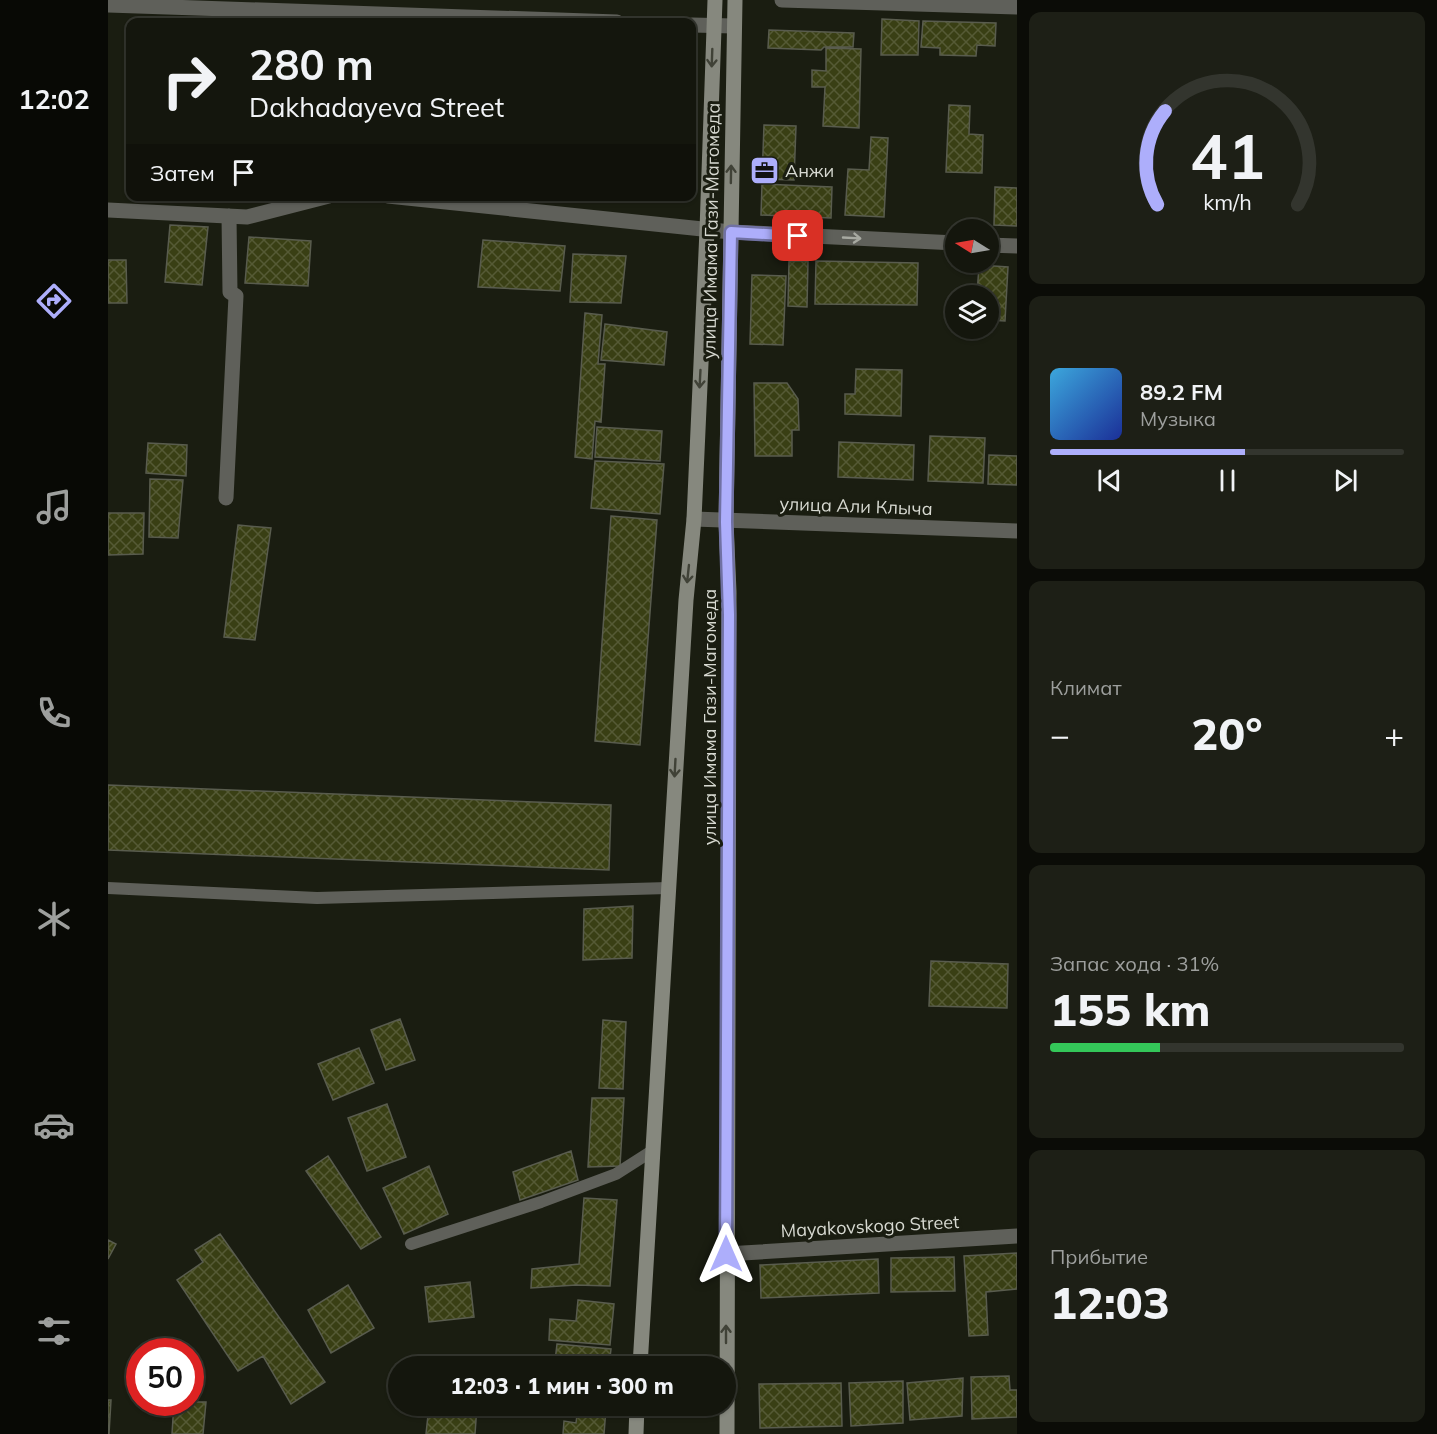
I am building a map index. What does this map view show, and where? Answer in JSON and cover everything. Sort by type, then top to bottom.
[{"type":"main road","points":[[641,1356],[686,600],[694,519],[715,0]]},
{"type":"main road","name":"улица Имама Гази-Магомеда","points":[[727,1434],[729,615],[726,522],[735,0]]},
{"type":"main road","points":[[636,1434],[637,1416]]},
{"type":"street","points":[[782,0],[1017,7]]},
{"type":"street","points":[[108,5],[497,18]]},
{"type":"street","points":[[696,25],[734,26]]},
{"type":"street","points":[[108,210],[247,217],[309,201]]},
{"type":"street","points":[[435,201],[731,232],[945,242]]},
{"type":"street","points":[[226,498],[236,296],[230,292],[229,216]]},
{"type":"street","points":[[999,245],[1017,246]]},
{"type":"street","name":"улица Али Клыча","points":[[694,519],[726,522],[1017,531]]},
{"type":"street","name":"Mayakovskogo Street","points":[[726,1254],[1017,1236]]},
{"type":"lane","points":[[108,888],[317,898],[668,888]]},
{"type":"lane","points":[[411,1244],[541,1202],[616,1174],[652,1151]]},
{"type":"building","points":[[882,19],[919,21],[918,55],[881,55]]},
{"type":"building","points":[[923,21],[996,23],[995,46],[977,45],[976,56],[940,55],[940,48],[921,47]]},
{"type":"building","points":[[769,30],[854,33],[853,47],[824,47],[821,50],[768,48]]},
{"type":"building","points":[[826,48],[861,49],[859,128],[823,126],[825,87],[812,87],[812,70],[826,71]]},
{"type":"building","points":[[949,105],[970,106],[969,134],[983,135],[982,173],[946,172]]},
{"type":"building","points":[[764,125],[796,126],[794,180],[762,179]]},
{"type":"building","points":[[871,137],[888,138],[884,217],[845,215],[848,169],[869,170]]},
{"type":"building","points":[[762,184],[832,187],[831,218],[761,215]]},
{"type":"building","points":[[995,187],[1017,188],[1017,226],[999,225],[999,219],[994,219]]},
{"type":"building","points":[[170,225],[208,227],[202,285],[165,282]]},
{"type":"building","points":[[249,237],[311,241],[308,286],[245,283]]},
{"type":"building","points":[[483,240],[565,246],[560,291],[478,287]]},
{"type":"building","points":[[573,254],[626,256],[621,303],[570,302]]},
{"type":"building","points":[[108,260],[126,260],[127,303],[108,303]]},
{"type":"building","points":[[789,261],[808,261],[807,307],[788,306]]},
{"type":"building","points":[[816,261],[918,263],[917,305],[815,304]]},
{"type":"building","points":[[999,266],[1008,267],[1005,321],[999,321],[999,285],[978,285],[978,273],[999,273]]},
{"type":"building","points":[[752,275],[786,276],[783,345],[750,344]]},
{"type":"building","points":[[585,313],[602,315],[598,364],[605,364],[601,422],[595,421],[592,459],[575,457]]},
{"type":"building","points":[[605,324],[667,332],[664,365],[601,360]]},
{"type":"building","points":[[856,369],[902,370],[901,416],[845,414],[845,394],[855,394]]},
{"type":"building","points":[[754,383],[787,383],[798,399],[799,430],[792,430],[792,456],[755,456]]},
{"type":"building","points":[[597,427],[662,431],[660,461],[595,457]]},
{"type":"building","points":[[930,436],[985,438],[983,483],[928,481]]},
{"type":"building","points":[[839,442],[914,445],[913,480],[838,477]]},
{"type":"building","points":[[148,443],[187,445],[186,476],[146,473]]},
{"type":"building","points":[[989,455],[1017,456],[1017,485],[988,484]]},
{"type":"building","points":[[595,461],[664,464],[660,514],[591,508]]},
{"type":"building","points":[[150,479],[183,480],[178,538],[149,537]]},
{"type":"building","points":[[108,513],[144,513],[143,554],[108,555]]},
{"type":"building","points":[[611,516],[657,520],[640,745],[595,741]]},
{"type":"building","points":[[238,525],[271,528],[255,640],[224,637]]},
{"type":"building","points":[[108,785],[611,805],[609,870],[108,850]]},
{"type":"building","points":[[633,906],[632,958],[583,960],[584,909]]},
{"type":"building","points":[[931,961],[1008,964],[1007,1008],[929,1006]]},
{"type":"building","points":[[400,1019],[415,1060],[386,1070],[371,1030]]},
{"type":"building","points":[[603,1020],[626,1022],[623,1089],[599,1088]]},
{"type":"building","points":[[359,1048],[374,1083],[333,1100],[318,1064]]},
{"type":"building","points":[[592,1098],[624,1098],[620,1166],[588,1167]]},
{"type":"building","points":[[387,1104],[406,1157],[367,1171],[348,1118]]},
{"type":"building","points":[[571,1151],[578,1180],[520,1200],[513,1172]]},
{"type":"building","points":[[328,1156],[381,1237],[361,1249],[306,1171]]},
{"type":"building","points":[[429,1166],[448,1214],[404,1234],[383,1188]]},
{"type":"building","points":[[584,1198],[617,1200],[610,1286],[576,1285],[531,1288],[532,1269],[579,1264]]},
{"type":"building","points":[[220,1234],[325,1382],[291,1404],[263,1356],[238,1371],[177,1280],[203,1262],[195,1250]]},
{"type":"building","points":[[108,1240],[116,1244],[108,1259]]},
{"type":"building","points":[[1017,1253],[1017,1289],[986,1292],[988,1335],[969,1336],[964,1256]]},
{"type":"building","points":[[954,1257],[955,1291],[891,1292],[891,1258]]},
{"type":"building","points":[[878,1259],[879,1293],[761,1298],[760,1265]]},
{"type":"building","points":[[470,1282],[474,1317],[429,1322],[425,1287]]},
{"type":"building","points":[[348,1285],[374,1328],[331,1353],[308,1310]]},
{"type":"building","points":[[578,1300],[614,1304],[610,1345],[549,1340],[550,1319],[576,1321]]},
{"type":"building","points":[[557,1344],[611,1349],[610,1356],[556,1356]]},
{"type":"building","points":[[1009,1376],[1010,1390],[1017,1390],[1017,1417],[972,1419],[971,1377]]},
{"type":"building","points":[[963,1378],[962,1416],[910,1420],[907,1383]]},
{"type":"building","points":[[903,1381],[903,1423],[851,1426],[849,1383]]},
{"type":"building","points":[[841,1383],[842,1426],[760,1428],[759,1384]]},
{"type":"building","points":[[108,1400],[111,1400],[109,1434],[108,1434]]},
{"type":"building","points":[[204,1402],[206,1402],[203,1434],[172,1434],[173,1416],[204,1416]]},
{"type":"building","points":[[428,1416],[476,1416],[475,1434],[426,1434]]},
{"type":"building","points":[[577,1416],[605,1416],[604,1434],[563,1434],[564,1421],[576,1423]]},
{"type":"place","name":"Анжи","points":[[764,170]]},
{"type":"route","points":[[726,1254],[729,615],[726,522],[731,232],[798,236]]}]
